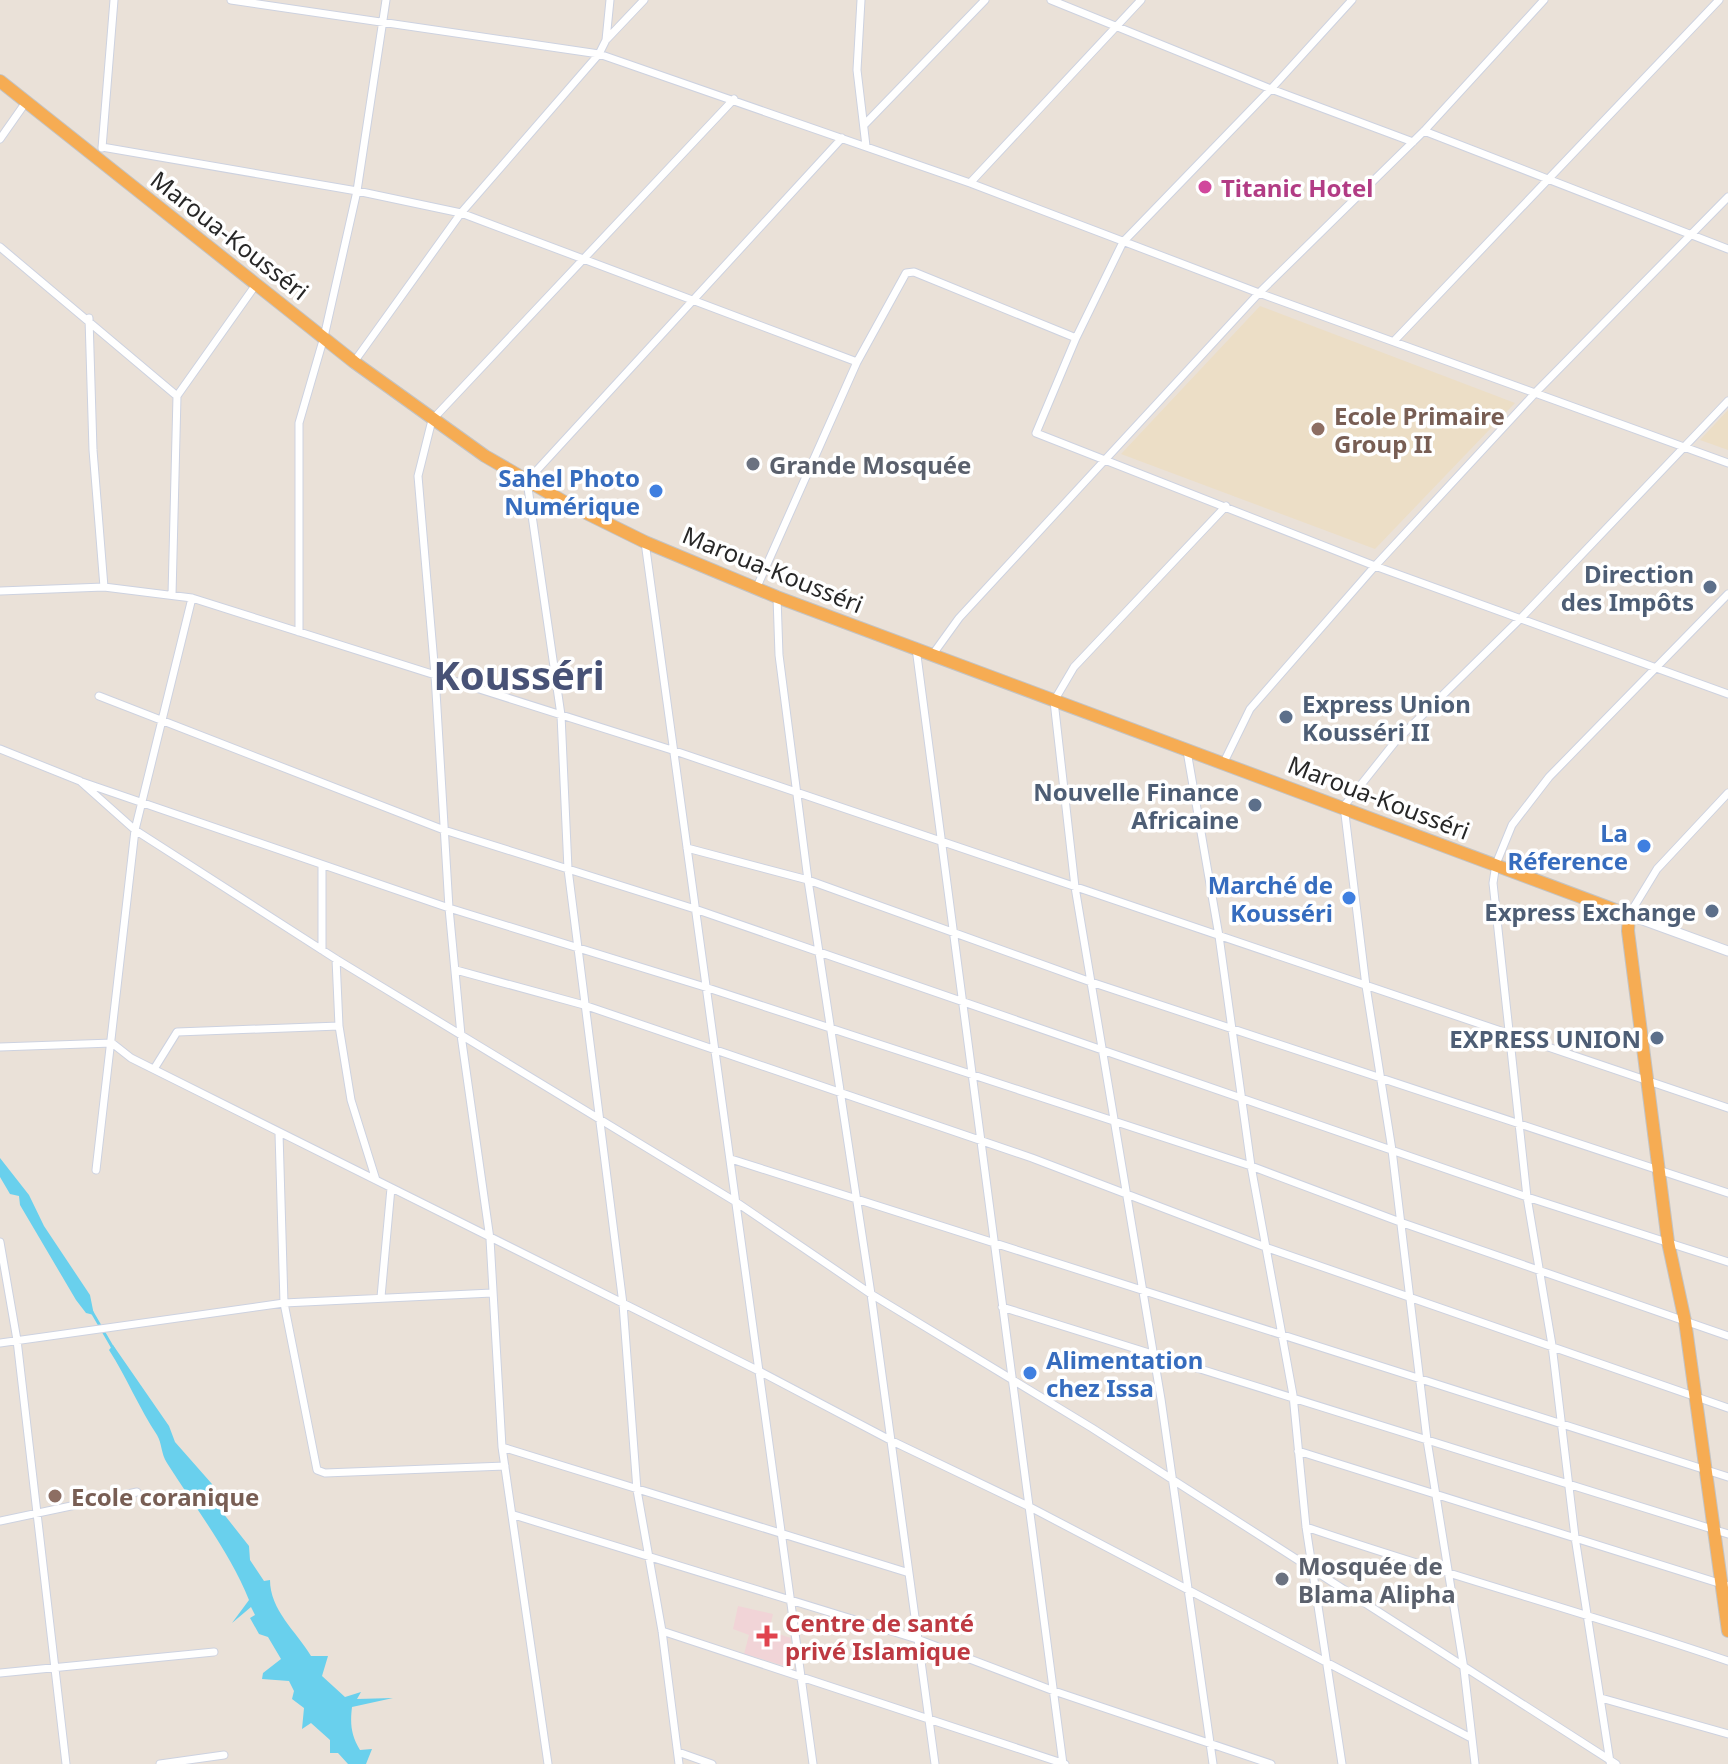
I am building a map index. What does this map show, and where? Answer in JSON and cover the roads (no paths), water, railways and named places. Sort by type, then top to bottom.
[{"type":"highway","name":"Maroua-Kousséri","points":[[0,81],[354,362],[432,420],[527,481],[645,542],[777,597],[1344,806],[1629,915]]},
{"type":"highway","points":[[1629,915],[1628,931],[1668,1242],[1685,1321],[1728,1631]]},
{"type":"street","points":[[102,162],[114,0]]},
{"type":"street","points":[[231,0],[599,54],[970,183],[1259,293],[1537,391],[1728,463]]},
{"type":"street","points":[[299,632],[299,423],[324,337],[357,191],[386,0]]},
{"type":"street","points":[[606,40],[610,0]]},
{"type":"street","points":[[354,362],[461,213],[599,54],[606,40],[644,0]]},
{"type":"street","points":[[861,0],[857,70],[866,146]]},
{"type":"street","points":[[865,124],[985,0]]},
{"type":"street","points":[[1051,0],[1271,89],[1413,142]]},
{"type":"street","points":[[970,183],[1141,0]]},
{"type":"street","points":[[1352,0],[1123,242],[1076,338],[1036,433],[1375,566],[1728,694]]},
{"type":"street","points":[[933,654],[959,618],[1259,293],[1424,131],[1544,0]]},
{"type":"street","points":[[1395,340],[1719,0]]},
{"type":"street","points":[[548,1764],[502,1447],[490,1239],[461,1035],[449,908],[435,675],[418,476],[432,420],[734,99]]},
{"type":"street","points":[[0,139],[26,102]]},
{"type":"street","points":[[1424,131],[1728,249]]},
{"type":"street","points":[[679,1764],[662,1631],[637,1490],[623,1304],[568,869],[561,715],[527,481],[842,138]]},
{"type":"street","points":[[102,147],[357,191],[461,213],[857,362]]},
{"type":"street","points":[[1224,762],[1250,709],[1375,566],[1537,391],[1728,197]]},
{"type":"street","points":[[0,247],[89,318],[177,396]]},
{"type":"street","points":[[756,589],[857,362],[902,277],[909,271],[1076,338]]},
{"type":"street","points":[[172,595],[177,396],[257,283]]},
{"type":"street","points":[[89,318],[93,450],[104,587]]},
{"type":"street","points":[[1475,1764],[1464,1669],[1427,1440],[1392,1150],[1366,986],[1344,806],[1395,742],[1522,617],[1728,401]]},
{"type":"street","points":[[1213,1764],[1144,1290],[1125,1195],[1075,887],[1054,701],[1074,667],[1226,506]]},
{"type":"street","points":[[645,542],[813,1764]]},
{"type":"street","points":[[0,591],[104,587],[192,598],[672,750],[1728,1108]]},
{"type":"street","points":[[1612,1763],[1575,1537],[1564,1425],[1527,1197],[1493,883],[1496,864],[1512,825],[1549,777],[1728,594]]},
{"type":"street","points":[[777,597],[779,655],[808,880],[871,1294],[892,1441],[906,1572],[935,1764]]},
{"type":"street","points":[[96,1170],[135,830],[192,598]]},
{"type":"street","points":[[662,1631],[801,1674],[1064,1764],[960,1001],[916,648]]},
{"type":"street","points":[[99,696],[444,830],[695,909],[1527,1197],[1728,1262]]},
{"type":"street","points":[[1187,748],[1219,936],[1251,1166],[1293,1395],[1306,1527],[1342,1764]]},
{"type":"street","points":[[0,749],[80,781],[322,866],[832,1028],[1251,1166],[1400,1222],[1728,1336]]},
{"type":"street","points":[[80,781],[135,830],[336,959],[736,1202],[871,1294],[1171,1478],[1612,1763]]},
{"type":"street","points":[[1728,793],[1657,869],[1629,915],[1728,951]]},
{"type":"street","points":[[687,848],[808,880],[1091,982],[1728,1193]]},
{"type":"street","points":[[322,866],[322,950]]},
{"type":"street","points":[[336,959],[339,1026],[353,1113],[376,1180]]},
{"type":"street","points":[[456,970],[584,1005],[716,1050],[979,1141],[1268,1248],[1728,1408]]},
{"type":"street","points":[[154,1069],[170,1037],[177,1032],[339,1026]]},
{"type":"street","points":[[0,1047],[112,1043],[154,1069],[279,1133],[761,1372],[892,1441],[1030,1507],[1471,1738]]},
{"type":"street","points":[[279,1133],[284,1303],[317,1470],[325,1473],[505,1466]]},
{"type":"street","points":[[731,1159],[1728,1477]]},
{"type":"street","points":[[381,1297],[391,1188]]},
{"type":"street","points":[[0,1242],[17,1340],[66,1764]]},
{"type":"street","points":[[0,1343],[284,1303],[492,1293]]},
{"type":"street","points":[[1002,1307],[1293,1395],[1728,1534]]},
{"type":"street","points":[[502,1447],[906,1572]]},
{"type":"street","points":[[1298,1451],[1724,1585]]},
{"type":"street","points":[[0,1521],[137,1492]]},
{"type":"street","points":[[514,1515],[917,1639],[1054,1691],[1271,1764]]},
{"type":"street","points":[[1306,1527],[1448,1575],[1587,1613],[1728,1661]]},
{"type":"street","points":[[0,1673],[54,1665],[214,1652]]},
{"type":"street","points":[[1601,1698],[1728,1734]]},
{"type":"street","points":[[678,1752],[712,1764]]},
{"type":"street","points":[[160,1764],[224,1755]]},
{"type":"water","points":[[0,1158],[29,1195],[44,1226],[90,1295],[94,1315],[86,1313],[76,1300],[20,1205],[19,1196],[10,1194],[0,1177]]},
{"type":"water","points":[[113,1345],[169,1426],[175,1442],[212,1484],[219,1508],[249,1546],[250,1560],[264,1581],[270,1580],[274,1601],[285,1620],[311,1656],[328,1656],[322,1676],[345,1697],[361,1692],[357,1699],[393,1698],[352,1707],[352,1729],[357,1745],[360,1750],[372,1749],[366,1764],[348,1764],[338,1753],[330,1753],[330,1740],[311,1723],[302,1729],[304,1708],[292,1699],[294,1691],[289,1681],[262,1679],[263,1673],[281,1659],[268,1637],[259,1634],[250,1618],[255,1615],[251,1607],[232,1623],[249,1600],[223,1549],[165,1460],[159,1438],[109,1350]]},
{"type":"waterway","points":[[92,1312],[114,1350]]},
{"type":"place","name":"Titanic Hotel","points":[[1205,187]]},
{"type":"place","name":"Ecole Primaire Group II","points":[[1318,429]]},
{"type":"place","name":"Grande Mosquée","points":[[753,464]]},
{"type":"place","name":"Sahel Photo Numérique","points":[[656,491]]},
{"type":"place","name":"Direction des Impôts","points":[[1710,587]]},
{"type":"place","name":"Express Union Kousséri II","points":[[1286,717]]},
{"type":"place","name":"Nouvelle Finance Africaine","points":[[1255,805]]},
{"type":"place","name":"La Réference","points":[[1644,846]]},
{"type":"place","name":"Marché de Kousséri","points":[[1349,898]]},
{"type":"place","name":"Express Exchange","points":[[1712,911]]},
{"type":"place","name":"EXPRESS UNION","points":[[1657,1038]]},
{"type":"place","name":"Alimentation chez Issa","points":[[1030,1373]]},
{"type":"place","name":"Ecole coranique","points":[[55,1496]]},
{"type":"place","name":"Mosquée de Blama Alipha","points":[[1282,1579]]},
{"type":"place","name":"Centre de santé privé Islamique","points":[[767,1636]]},
{"type":"district","name":"Kousséri","points":[[519,674]]}]
